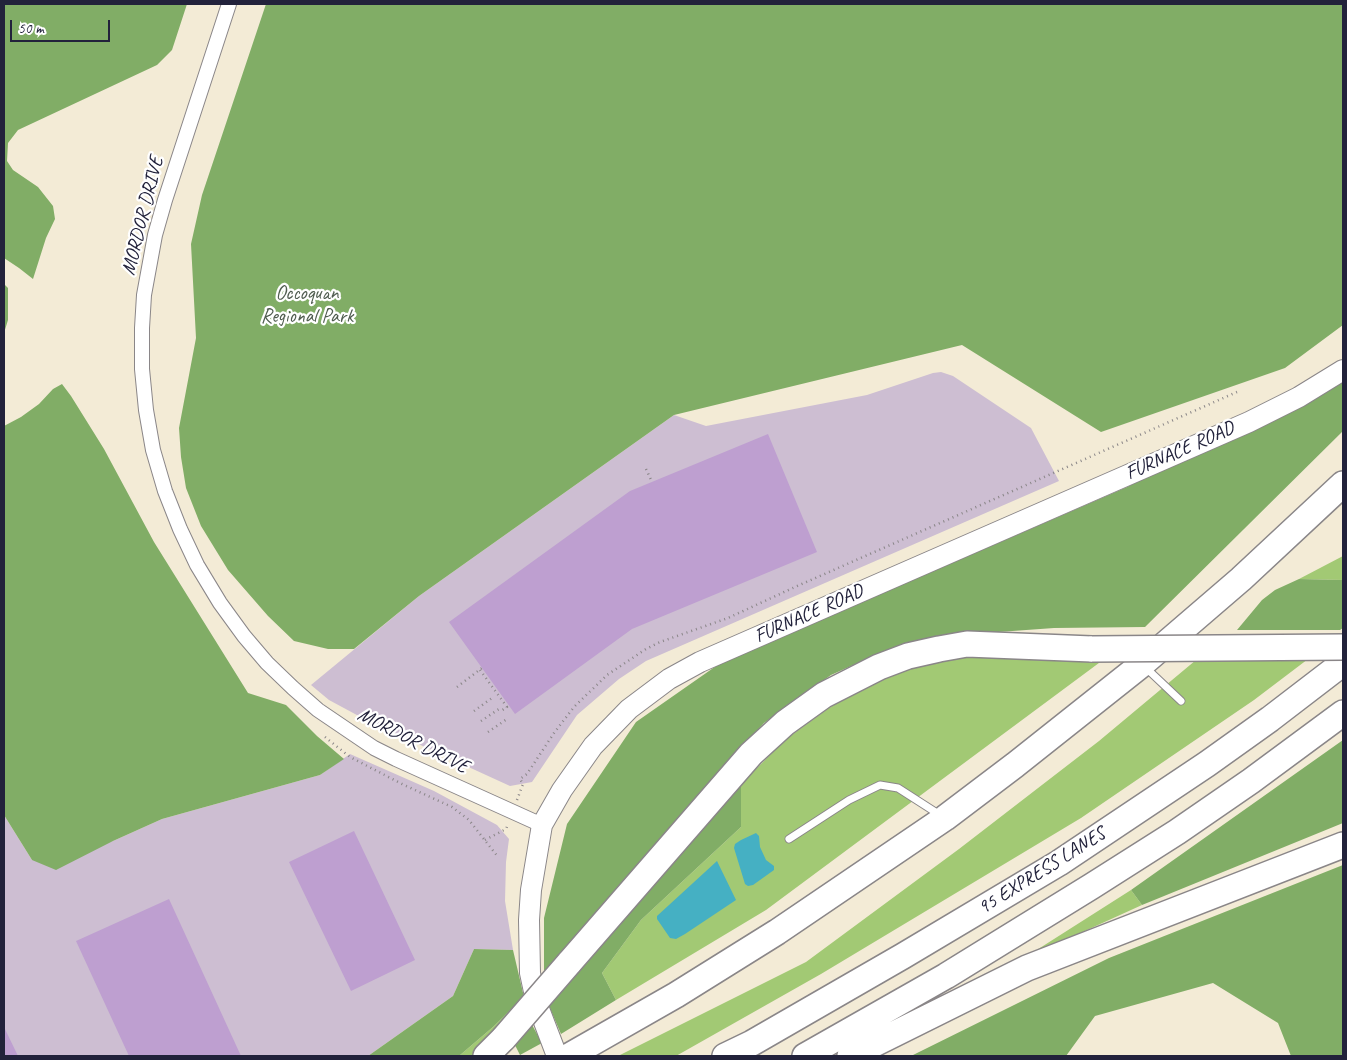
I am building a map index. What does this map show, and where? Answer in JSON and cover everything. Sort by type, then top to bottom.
[{"type":"highway","points":[[569,1056],[676,995],[777,932],[945,818],[1078,716],[1142,664],[1241,579],[1343,484]]},
{"type":"highway","points":[[486,1056],[504,1038],[751,754],[785,722],[824,695],[879,666],[908,656],[948,647],[976,644],[1092,649],[1343,647]]},
{"type":"highway","points":[[1270,719],[1343,647]]},
{"type":"highway","name":"95 EXPRESS LANES","points":[[725,1056],[752,1043],[903,956],[1059,863],[1207,764],[1343,663]]},
{"type":"highway","points":[[805,1056],[946,976],[1177,832],[1244,786],[1343,713]]},
{"type":"highway","points":[[850,1056],[1027,968],[1343,845]]},
{"type":"main road","name":"FURNACE ROAD","points":[[557,1056],[536,1001],[530,973],[528,920],[542,824],[562,790],[593,746],[629,709],[669,679],[734,647],[1248,422],[1299,396],[1343,370]]},
{"type":"street","name":"MORDOR DRIVE","points":[[229,4],[162,208],[151,253],[144,294],[142,369],[146,410],[154,450],[168,499],[197,564],[220,603],[267,663],[318,710],[374,748],[396,760],[542,824]]},
{"type":"lane","points":[[1142,664],[1181,701]]},
{"type":"lane","points":[[789,839],[849,800],[880,785],[898,788],[945,818]]},
{"type":"path","points":[[523,784],[520,779],[527,774],[574,707],[607,675],[646,649],[728,618],[1237,392]]},
{"type":"path","points":[[646,469],[652,482]]},
{"type":"path","points":[[456,687],[481,669],[507,707],[481,721]]},
{"type":"path","points":[[474,711],[492,698]]},
{"type":"path","points":[[488,732],[506,719]]},
{"type":"path","points":[[325,737],[350,758],[452,807],[469,820],[498,857]]},
{"type":"path","points":[[485,840],[506,829]]},
{"type":"shaded area","points":[[941,372],[953,376],[1031,428],[1059,481],[646,661],[619,679],[577,715],[532,782],[510,786],[368,721],[329,700],[311,685],[419,596],[674,415],[706,426],[867,395]]},
{"type":"shaded area","points":[[350,754],[434,791],[497,825],[509,839],[506,862],[505,901],[513,950],[474,949],[453,996],[368,1056],[4,1056],[4,815],[32,860],[113,841],[162,819],[320,775]]},
{"type":"green space","points":[[4,4],[187,4],[172,50],[157,65],[18,130],[8,143],[7,161],[13,170],[38,187],[53,206],[55,219],[46,238],[33,279],[4,258]]},
{"type":"green space","name":"Occoquan Regional Park","points":[[266,4],[1343,4],[1343,325],[1285,368],[1101,432],[962,345],[674,415],[419,596],[354,649],[328,649],[294,641],[268,616],[228,570],[201,526],[186,488],[179,428],[196,338],[191,244],[202,195]]},
{"type":"green space","points":[[4,284],[8,288],[8,320],[4,333]]},
{"type":"green space","points":[[1343,377],[1343,431],[1145,627],[1054,628],[943,636],[880,653],[831,675],[764,723],[544,972],[544,918],[567,824],[636,722],[719,664],[1127,487]]},
{"type":"green space","points":[[62,384],[104,449],[154,542],[248,693],[286,705],[317,736],[344,759],[320,775],[162,819],[56,870],[32,860],[4,815],[4,426],[39,404],[53,389]]},
{"type":"green space","points":[[1343,556],[1343,580],[1299,579]]},
{"type":"green space","points":[[1299,579],[1343,580],[1343,628],[1340,630],[1237,630],[1262,600],[1275,590]]},
{"type":"green space","points":[[1316,653],[1254,700],[1081,818],[821,974],[676,1056],[618,1056],[806,962],[959,849],[1099,741],[1196,660]]},
{"type":"green space","points":[[1107,657],[766,910],[616,1000],[602,973],[641,920],[741,827],[741,784],[786,739],[829,708],[875,680],[947,658]]},
{"type":"green space","points":[[1343,740],[1343,823],[1142,905],[1131,890]]},
{"type":"green space","points":[[741,785],[741,827],[641,920],[602,973],[616,1000],[561,1034],[549,1006],[629,909]]},
{"type":"green space","points":[[1343,865],[1343,1056],[1291,1056],[1278,1023],[1213,983],[1095,1016],[1066,1056],[911,1056],[1109,958]]},
{"type":"green space","points":[[1131,890],[1142,905],[1021,960]]},
{"type":"green space","points":[[474,949],[513,950],[524,997],[459,1056],[368,1056],[453,996]]},
{"type":"green space","points":[[524,997],[490,1039],[472,1056],[459,1056],[493,1027]]},
{"type":"green space","points":[[531,1023],[542,1043],[520,1055],[513,1041]]},
{"type":"water","points":[[756,833],[759,836],[760,847],[766,860],[774,866],[774,870],[753,885],[748,886],[745,884],[734,848],[735,844]]},
{"type":"water","points":[[717,861],[736,900],[685,934],[676,939],[670,938],[657,919],[657,916]]},
{"type":"building","points":[[768,434],[817,552],[632,629],[515,714],[449,622],[630,491]]},
{"type":"building","points":[[354,831],[415,960],[351,991],[289,862]]},
{"type":"building","points":[[169,899],[241,1056],[129,1056],[76,941]]},
{"type":"building","points":[[4,1027],[18,1056],[4,1056]]}]
